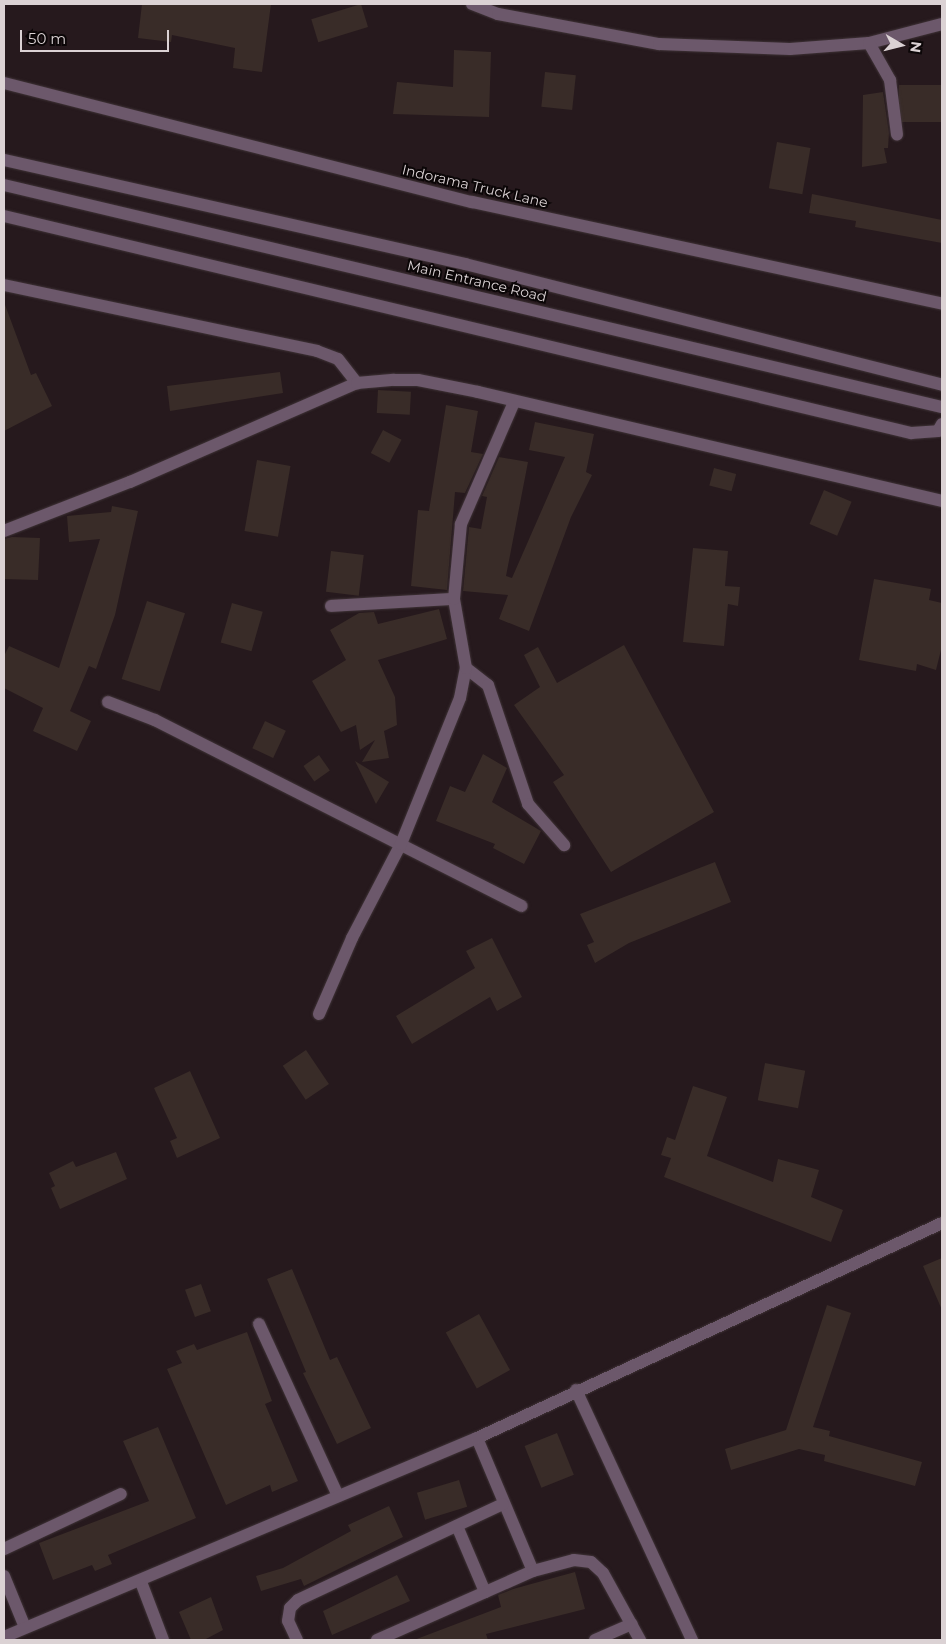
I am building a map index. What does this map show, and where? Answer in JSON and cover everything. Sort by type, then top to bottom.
[{"type":"street","points":[[472,4],[498,14],[659,44],[790,49],[869,43],[942,24]]},
{"type":"street","points":[[869,43],[890,80],[897,135]]},
{"type":"street","name":"Indorama Truck Lane","points":[[4,83],[472,202],[942,304]]},
{"type":"street","points":[[4,160],[465,264],[942,385]]},
{"type":"street","name":"Main Entrance Road","points":[[4,184],[942,408]]},
{"type":"street","points":[[4,216],[911,433],[938,431],[942,424]]},
{"type":"street","points":[[4,285],[317,351],[338,359],[357,383]]},
{"type":"street","points":[[4,531],[130,482],[357,383],[418,380],[905,490],[942,501]]},
{"type":"street","points":[[320,1014],[352,938],[401,844],[460,698],[466,668],[454,598],[461,524],[514,402]]},
{"type":"street","points":[[331,606],[454,598]]},
{"type":"street","points":[[466,668],[488,685],[528,804],[564,845]]},
{"type":"street","points":[[108,702],[155,720],[522,906]]},
{"type":"street","points":[[4,1637],[24,1625],[141,1582],[477,1438],[576,1390],[942,1223]]},
{"type":"street","points":[[259,1324],[338,1496]]},
{"type":"street","points":[[576,1390],[692,1640]]},
{"type":"street","points":[[477,1438],[503,1504],[534,1571]]},
{"type":"street","points":[[4,1549],[121,1494]]},
{"type":"street","points":[[297,1640],[288,1621],[290,1608],[298,1600],[503,1504]]},
{"type":"street","points":[[457,1526],[486,1592]]},
{"type":"street","points":[[377,1640],[534,1571],[574,1560],[592,1562],[602,1573],[640,1640]]},
{"type":"street","points":[[4,1576],[24,1625]]},
{"type":"street","points":[[141,1582],[163,1640]]},
{"type":"street","points":[[595,1640],[632,1624]]},
{"type":"building","points":[[142,4],[271,4],[262,72],[233,68],[235,48],[172,35],[171,42],[138,38]]},
{"type":"building","points":[[361,4],[368,27],[318,42],[311,19]]},
{"type":"building","points":[[454,50],[491,52],[489,117],[393,114],[397,82],[453,87]]},
{"type":"building","points":[[545,72],[576,75],[572,110],[541,107]]},
{"type":"building","points":[[899,85],[942,85],[942,122],[899,122]]},
{"type":"building","points":[[883,92],[889,133],[888,148],[884,148],[887,163],[862,167],[863,95]]},
{"type":"building","points":[[777,142],[810,148],[802,194],[769,188]]},
{"type":"building","points":[[812,194],[942,220],[942,243],[855,227],[856,221],[809,213]]},
{"type":"building","points":[[4,302],[31,375],[36,373],[52,406],[4,431]]},
{"type":"building","points":[[280,372],[283,393],[170,411],[167,386]]},
{"type":"building","points":[[378,390],[411,392],[410,415],[377,413]]},
{"type":"building","points":[[446,405],[478,411],[471,452],[483,454],[465,493],[455,492],[447,590],[411,586],[418,510],[429,511]]},
{"type":"building","points":[[535,422],[594,434],[586,472],[592,475],[571,517],[529,631],[499,619],[508,595],[463,591],[469,527],[481,529],[487,497],[482,496],[499,457],[528,462],[506,576],[512,578],[565,457],[529,450]]},
{"type":"building","points":[[383,430],[402,440],[389,463],[371,453]]},
{"type":"building","points":[[257,460],[290,466],[278,537],[244,531]]},
{"type":"building","points":[[714,468],[736,474],[732,491],[709,485]]},
{"type":"building","points":[[824,490],[852,502],[837,536],[810,524]]},
{"type":"building","points":[[112,506],[138,511],[115,615],[96,669],[89,666],[70,711],[91,721],[77,751],[33,731],[43,708],[4,688],[4,656],[9,646],[59,668],[100,539],[69,542],[67,516],[111,512]]},
{"type":"building","points":[[12,537],[40,538],[38,580],[4,579],[4,539]]},
{"type":"building","points":[[693,548],[728,551],[725,586],[740,587],[738,606],[728,604],[724,646],[683,642]]},
{"type":"building","points":[[331,551],[364,555],[359,596],[326,592]]},
{"type":"building","points":[[874,579],[931,589],[929,600],[942,603],[942,646],[936,670],[917,664],[916,671],[859,660]]},
{"type":"building","points":[[147,601],[185,613],[160,691],[122,679]]},
{"type":"building","points":[[232,603],[263,612],[251,651],[221,642]]},
{"type":"building","points":[[439,609],[447,639],[378,660],[395,697],[397,725],[384,731],[389,758],[362,762],[375,740],[360,750],[356,725],[341,732],[312,681],[346,660],[330,630],[359,613],[374,612],[378,624]]},
{"type":"building","points":[[624,645],[714,812],[611,872],[553,782],[564,775],[514,705],[540,687],[524,655],[538,647],[557,683]]},
{"type":"building","points":[[265,721],[286,731],[273,758],[252,748]]},
{"type":"building","points":[[483,754],[507,768],[492,802],[541,831],[524,864],[493,848],[495,844],[436,821],[450,786],[465,792]]},
{"type":"building","points":[[319,755],[330,771],[314,781],[303,766]]},
{"type":"building","points":[[355,761],[389,782],[376,804]]},
{"type":"building","points":[[715,862],[731,902],[629,943],[595,963],[587,945],[594,942],[580,914]]},
{"type":"building","points":[[492,938],[522,997],[497,1011],[490,997],[412,1044],[396,1016],[475,968],[466,951]]},
{"type":"building","points":[[306,1050],[329,1084],[306,1100],[283,1066]]},
{"type":"building","points":[[765,1063],[805,1071],[798,1108],[758,1100]]},
{"type":"building","points":[[190,1071],[220,1138],[177,1158],[170,1141],[177,1138],[154,1088]]},
{"type":"building","points":[[693,1086],[727,1097],[707,1156],[773,1182],[778,1159],[819,1170],[811,1197],[843,1210],[831,1242],[664,1177],[671,1158],[661,1155],[667,1137],[675,1140]]},
{"type":"building","points":[[116,1152],[127,1179],[60,1209],[51,1188],[55,1186],[49,1173],[73,1161],[76,1167]]},
{"type":"building","points":[[942,1258],[942,1310],[923,1266]]},
{"type":"building","points":[[292,1269],[330,1360],[337,1357],[371,1428],[337,1444],[303,1373],[306,1372],[267,1279]]},
{"type":"building","points":[[201,1284],[211,1311],[195,1317],[185,1290]]},
{"type":"building","points":[[827,1305],[851,1313],[813,1427],[830,1431],[829,1436],[922,1462],[915,1486],[824,1461],[825,1455],[799,1449],[731,1470],[725,1449],[786,1430]]},
{"type":"building","points":[[479,1314],[510,1370],[477,1388],[446,1332]]},
{"type":"building","points":[[247,1332],[272,1401],[265,1404],[298,1481],[272,1492],[270,1485],[226,1505],[167,1369],[182,1363],[176,1351],[194,1344],[197,1350]]},
{"type":"building","points":[[158,1427],[196,1518],[108,1555],[112,1564],[95,1571],[92,1565],[53,1580],[39,1543],[149,1501],[123,1441]]},
{"type":"building","points":[[557,1433],[574,1475],[541,1488],[525,1446]]},
{"type":"building","points":[[459,1480],[467,1507],[425,1520],[417,1493]]},
{"type":"building","points":[[389,1506],[403,1537],[304,1586],[301,1579],[261,1591],[256,1576],[283,1568],[351,1531],[348,1525]]},
{"type":"building","points":[[575,1572],[585,1609],[486,1634],[488,1640],[414,1640],[501,1607],[498,1595]]},
{"type":"building","points":[[397,1575],[410,1601],[332,1635],[323,1611]]},
{"type":"building","points":[[211,1597],[223,1630],[204,1640],[191,1640],[179,1612]]}]
